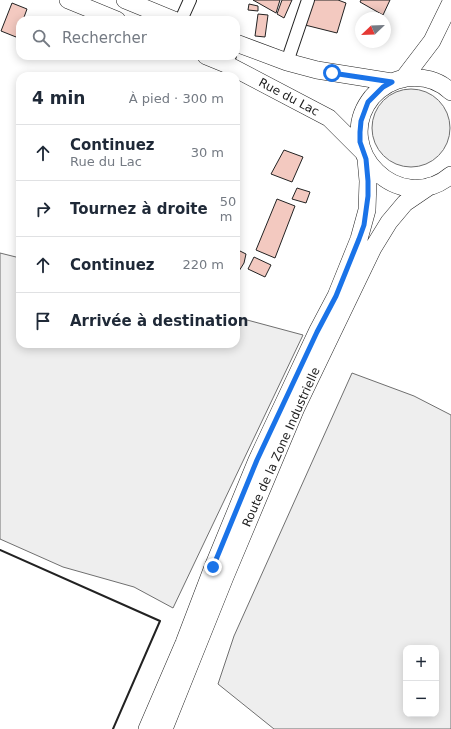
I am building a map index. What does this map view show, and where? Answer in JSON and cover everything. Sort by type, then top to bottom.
[{"type":"main road","points":[[68,0],[107,16]]},
{"type":"main road","points":[[125,0],[164,16]]},
{"type":"main road","name":"Route de la Zone Industrielle","points":[[148,729],[257,460],[317,332],[336,296],[359,239],[367,210],[368,181],[360,132],[364,111],[368,102],[375,94],[383,87],[398,80],[432,41],[451,2]]},
{"type":"main road","name":"Rue du Lac","points":[[240,57],[287,62],[332,73],[398,80],[422,78],[441,84],[451,92]]},
{"type":"main road","name":"Rue du Lac","points":[[239,60],[329,118],[364,155],[379,176],[398,186],[420,188],[444,180]]},
{"type":"main road","name":"Route de la Zone Industrielle","points":[[164,729],[225,577],[296,408],[370,255],[389,222],[405,203],[444,180]]},
{"type":"street","points":[[183,16],[190,0]]},
{"type":"street","points":[[287,62],[308,0]]},
{"type":"shaded area","points":[[411,89],[426,92],[433,96],[443,106],[447,113],[450,128],[447,143],[443,150],[433,160],[426,164],[411,167],[396,164],[389,160],[379,150],[375,143],[372,128],[375,113],[379,106],[389,96],[396,92]]},
{"type":"shaded area","points":[[0,253],[16,257],[16,348],[240,348],[240,318],[303,335],[173,608],[134,587],[63,567],[0,539]]},
{"type":"shaded area","points":[[352,373],[414,396],[451,415],[451,729],[274,729],[218,684],[234,636]]},
{"type":"building","points":[[253,0],[280,0],[276,13]]},
{"type":"building","points":[[282,0],[292,0],[284,18],[277,14]]},
{"type":"building","points":[[313,0],[338,0],[346,3],[337,33],[305,25]]},
{"type":"building","points":[[361,0],[390,0],[384,12],[378,12],[360,2]]},
{"type":"building","points":[[12,3],[27,9],[24,16],[16,16],[16,37],[1,31]]},
{"type":"building","points":[[249,4],[258,6],[258,11],[248,10]]},
{"type":"building","points":[[258,14],[268,15],[265,37],[255,36]]},
{"type":"building","points":[[284,150],[303,157],[292,182],[271,174]]},
{"type":"building","points":[[297,188],[310,192],[306,203],[292,199]]},
{"type":"building","points":[[277,199],[295,206],[275,258],[256,250]]},
{"type":"building","points":[[240,251],[246,254],[244,263],[240,269]]},
{"type":"building","points":[[254,257],[271,265],[265,277],[248,269]]},
{"type":"wall","points":[[0,550],[160,621],[113,729]]},
{"type":"route","points":[[213,567],[257,460],[317,332],[336,296],[364,225],[367,210],[368,181],[366,159],[360,142],[361,121],[368,102],[383,87],[392,82],[332,73]]}]
